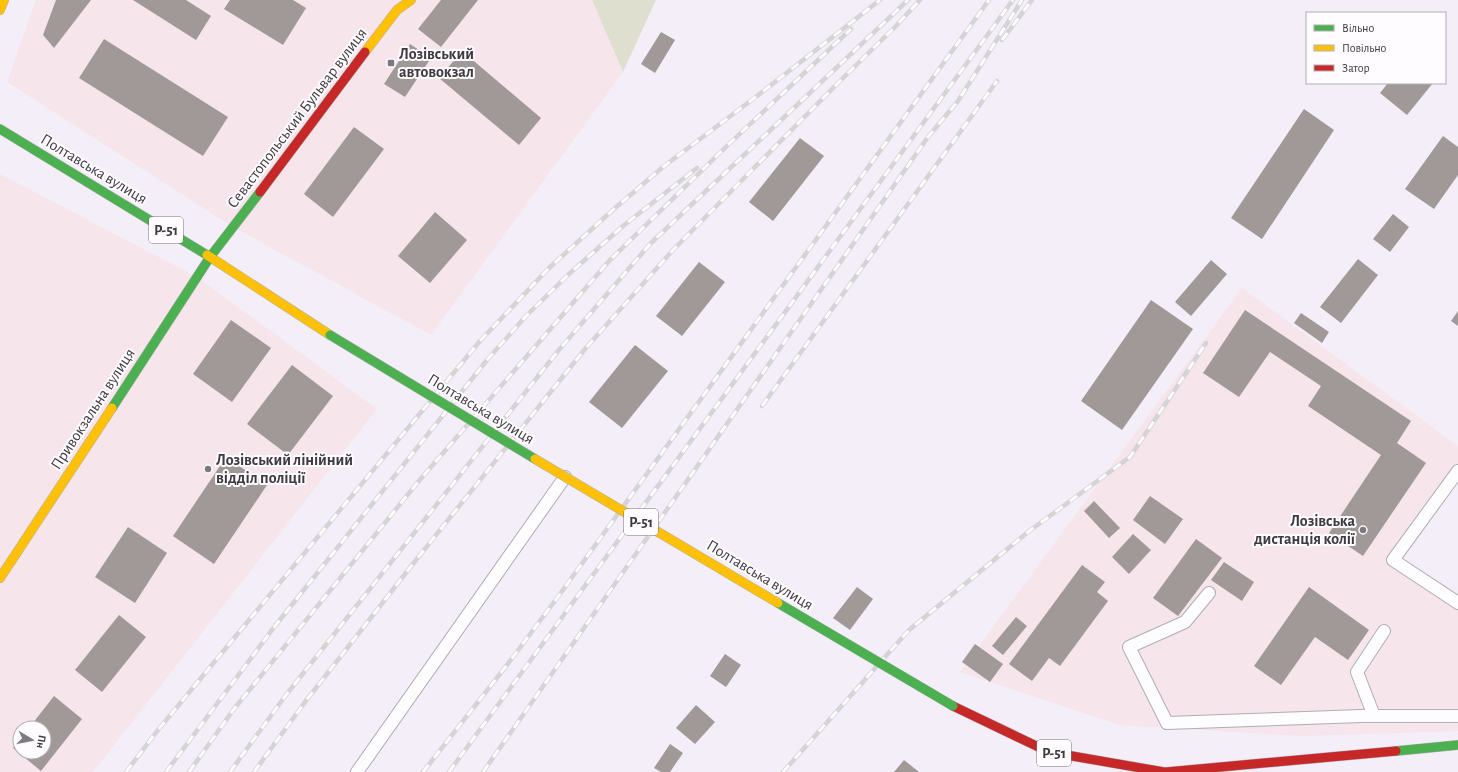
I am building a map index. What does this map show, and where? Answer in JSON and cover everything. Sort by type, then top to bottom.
[{"type":"main road","points":[[0,10],[4,0]]},
{"type":"main road","name":"Севастопольський Бульвар вулиця","points":[[210,257],[397,10],[411,0]]},
{"type":"main road","name":"Полтавська вулиця","points":[[0,129],[210,257],[330,335],[565,477],[953,706],[1049,752],[1165,772]]},
{"type":"main road","name":"Привокзальна вулиця","points":[[0,578],[210,257]]},
{"type":"main road","name":"Р-51","points":[[1165,772],[1458,745]]},
{"type":"lane","points":[[1458,471],[1393,560],[1458,603]]},
{"type":"lane","points":[[357,772],[565,477]]},
{"type":"lane","points":[[1209,593],[1185,622],[1128,647],[1167,723],[1374,716],[1458,716]]},
{"type":"lane","points":[[1374,716],[1357,672],[1384,631]]},
{"type":"shaded area","points":[[36,0],[592,0],[623,72],[431,335],[233,227],[7,82]]},
{"type":"shaded area","points":[[592,0],[656,0],[623,72]]},
{"type":"shaded area","points":[[0,174],[197,277],[377,409],[93,772],[0,772]]},
{"type":"shaded area","points":[[1242,288],[1458,446],[1458,471],[1393,560],[1458,603],[1458,731],[1302,736],[1120,725],[960,672]]},
{"type":"building","points":[[56,0],[91,0],[54,48],[43,35]]},
{"type":"building","points":[[133,0],[186,0],[211,16],[196,40]]},
{"type":"building","points":[[230,0],[293,0],[306,8],[283,45],[224,9]]},
{"type":"building","points":[[441,0],[478,0],[441,47],[418,29]]},
{"type":"building","points":[[661,32],[675,40],[655,73],[641,64]]},
{"type":"building","points":[[104,39],[228,117],[203,156],[79,78]]},
{"type":"building","points":[[410,44],[431,58],[405,97],[384,84]]},
{"type":"building","points":[[462,51],[541,118],[519,145],[439,78]]},
{"type":"building","points":[[1387,84],[1432,84],[1407,115],[1380,93]]},
{"type":"building","points":[[1304,109],[1334,130],[1262,239],[1231,218]]},
{"type":"building","points":[[354,127],[384,149],[333,217],[304,194]]},
{"type":"building","points":[[1443,136],[1458,147],[1458,175],[1434,209],[1405,189]]},
{"type":"building","points":[[800,138],[824,156],[773,221],[749,202]]},
{"type":"building","points":[[435,212],[467,240],[430,283],[398,256]]},
{"type":"building","points":[[1393,214],[1409,227],[1390,252],[1373,239]]},
{"type":"building","points":[[1358,259],[1378,275],[1341,323],[1320,307]]},
{"type":"building","points":[[1211,260],[1227,274],[1191,316],[1175,302]]},
{"type":"building","points":[[699,262],[725,282],[682,336],[656,316]]},
{"type":"building","points":[[1151,300],[1193,329],[1122,430],[1081,401]]},
{"type":"building","points":[[1245,310],[1411,421],[1397,443],[1426,463],[1363,556],[1329,533],[1381,455],[1308,406],[1321,386],[1270,352],[1239,397],[1203,373]]},
{"type":"building","points":[[1458,311],[1458,326],[1451,321]]},
{"type":"building","points":[[1301,313],[1329,332],[1322,343],[1294,323]]},
{"type":"building","points":[[231,320],[271,348],[232,402],[193,374]]},
{"type":"building","points":[[635,345],[668,371],[622,428],[589,402]]},
{"type":"building","points":[[292,365],[333,396],[288,455],[247,424]]},
{"type":"building","points":[[226,457],[267,485],[214,564],[173,536]]},
{"type":"building","points":[[1150,496],[1183,519],[1165,544],[1133,520]]},
{"type":"building","points":[[1094,501],[1120,528],[1109,538],[1084,511]]},
{"type":"building","points":[[128,527],[167,553],[135,603],[95,577]]},
{"type":"building","points":[[1133,534],[1151,550],[1129,574],[1112,557]]},
{"type":"building","points":[[1196,539],[1222,558],[1178,616],[1153,598]]},
{"type":"building","points":[[1224,562],[1254,582],[1242,601],[1211,580]]},
{"type":"building","points":[[1082,565],[1105,582],[1097,592],[1108,601],[1060,666],[1049,658],[1032,681],[1009,664]]},
{"type":"building","points":[[857,587],[873,599],[850,630],[833,618]]},
{"type":"building","points":[[1309,587],[1369,630],[1348,660],[1315,637],[1281,685],[1254,666]]},
{"type":"building","points":[[119,615],[146,637],[102,692],[75,670]]},
{"type":"building","points":[[1016,617],[1027,626],[1003,655],[992,646]]},
{"type":"building","points":[[975,644],[1003,664],[990,682],[962,662]]},
{"type":"building","points":[[725,654],[741,665],[726,687],[710,676]]},
{"type":"building","points":[[54,696],[82,719],[52,757],[52,720],[35,720]]},
{"type":"building","points":[[696,705],[715,722],[695,744],[676,728]]},
{"type":"building","points":[[670,744],[683,753],[670,772],[661,772],[654,768]]},
{"type":"building","points":[[28,760],[50,760],[41,771]]},
{"type":"building","points":[[904,760],[919,772],[894,772]]},
{"type":"railway","points":[[126,772],[158,730],[480,341],[549,268],[663,167],[880,0]]},
{"type":"railway","points":[[230,772],[286,695],[558,351],[650,244],[908,0]]},
{"type":"railway","points":[[254,772],[305,702],[416,560],[585,349],[673,250],[920,0]]},
{"type":"railway","points":[[423,772],[507,665],[560,594],[989,0]]},
{"type":"railway","points":[[449,772],[1013,0]]},
{"type":"railway","points":[[483,772],[928,137],[958,101],[1022,0]]},
{"type":"railway","points":[[1002,40],[1032,0]]},
{"type":"railway","points":[[189,772],[234,709],[418,482],[610,260],[730,143],[851,29]]},
{"type":"railway","points":[[762,406],[997,81]]},
{"type":"railway","points":[[166,772],[275,626],[487,360],[526,316],[569,274],[623,226],[697,168]]},
{"type":"railway","points":[[783,772],[909,630],[1028,532],[1130,457],[1206,343]]},
{"type":"traffic: fast","points":[[0,129],[207,255]]},
{"type":"traffic: fast","points":[[112,408],[210,257],[260,192]]},
{"type":"traffic: fast","points":[[330,335],[535,459]]},
{"type":"traffic: fast","points":[[778,603],[953,706]]},
{"type":"traffic: fast","points":[[1396,751],[1458,745]]},
{"type":"traffic: slow","points":[[0,10],[4,0]]},
{"type":"traffic: slow","points":[[365,52],[397,10],[411,0]]},
{"type":"traffic: slow","points":[[207,255],[330,335]]},
{"type":"traffic: slow","points":[[0,578],[112,408]]},
{"type":"traffic: slow","points":[[535,459],[778,603]]},
{"type":"traffic: jam","points":[[260,192],[365,52]]},
{"type":"traffic: jam","points":[[953,706],[1049,752],[1164,772]]},
{"type":"traffic: jam","points":[[1166,772],[1396,751]]},
{"type":"place","name":"Лозівський автовокзал","points":[[391,63]]},
{"type":"place","name":"Лозівський лінійний відділ поліції","points":[[208,469]]},
{"type":"place","name":"Лозівська дистанція колії","points":[[1363,530]]}]
